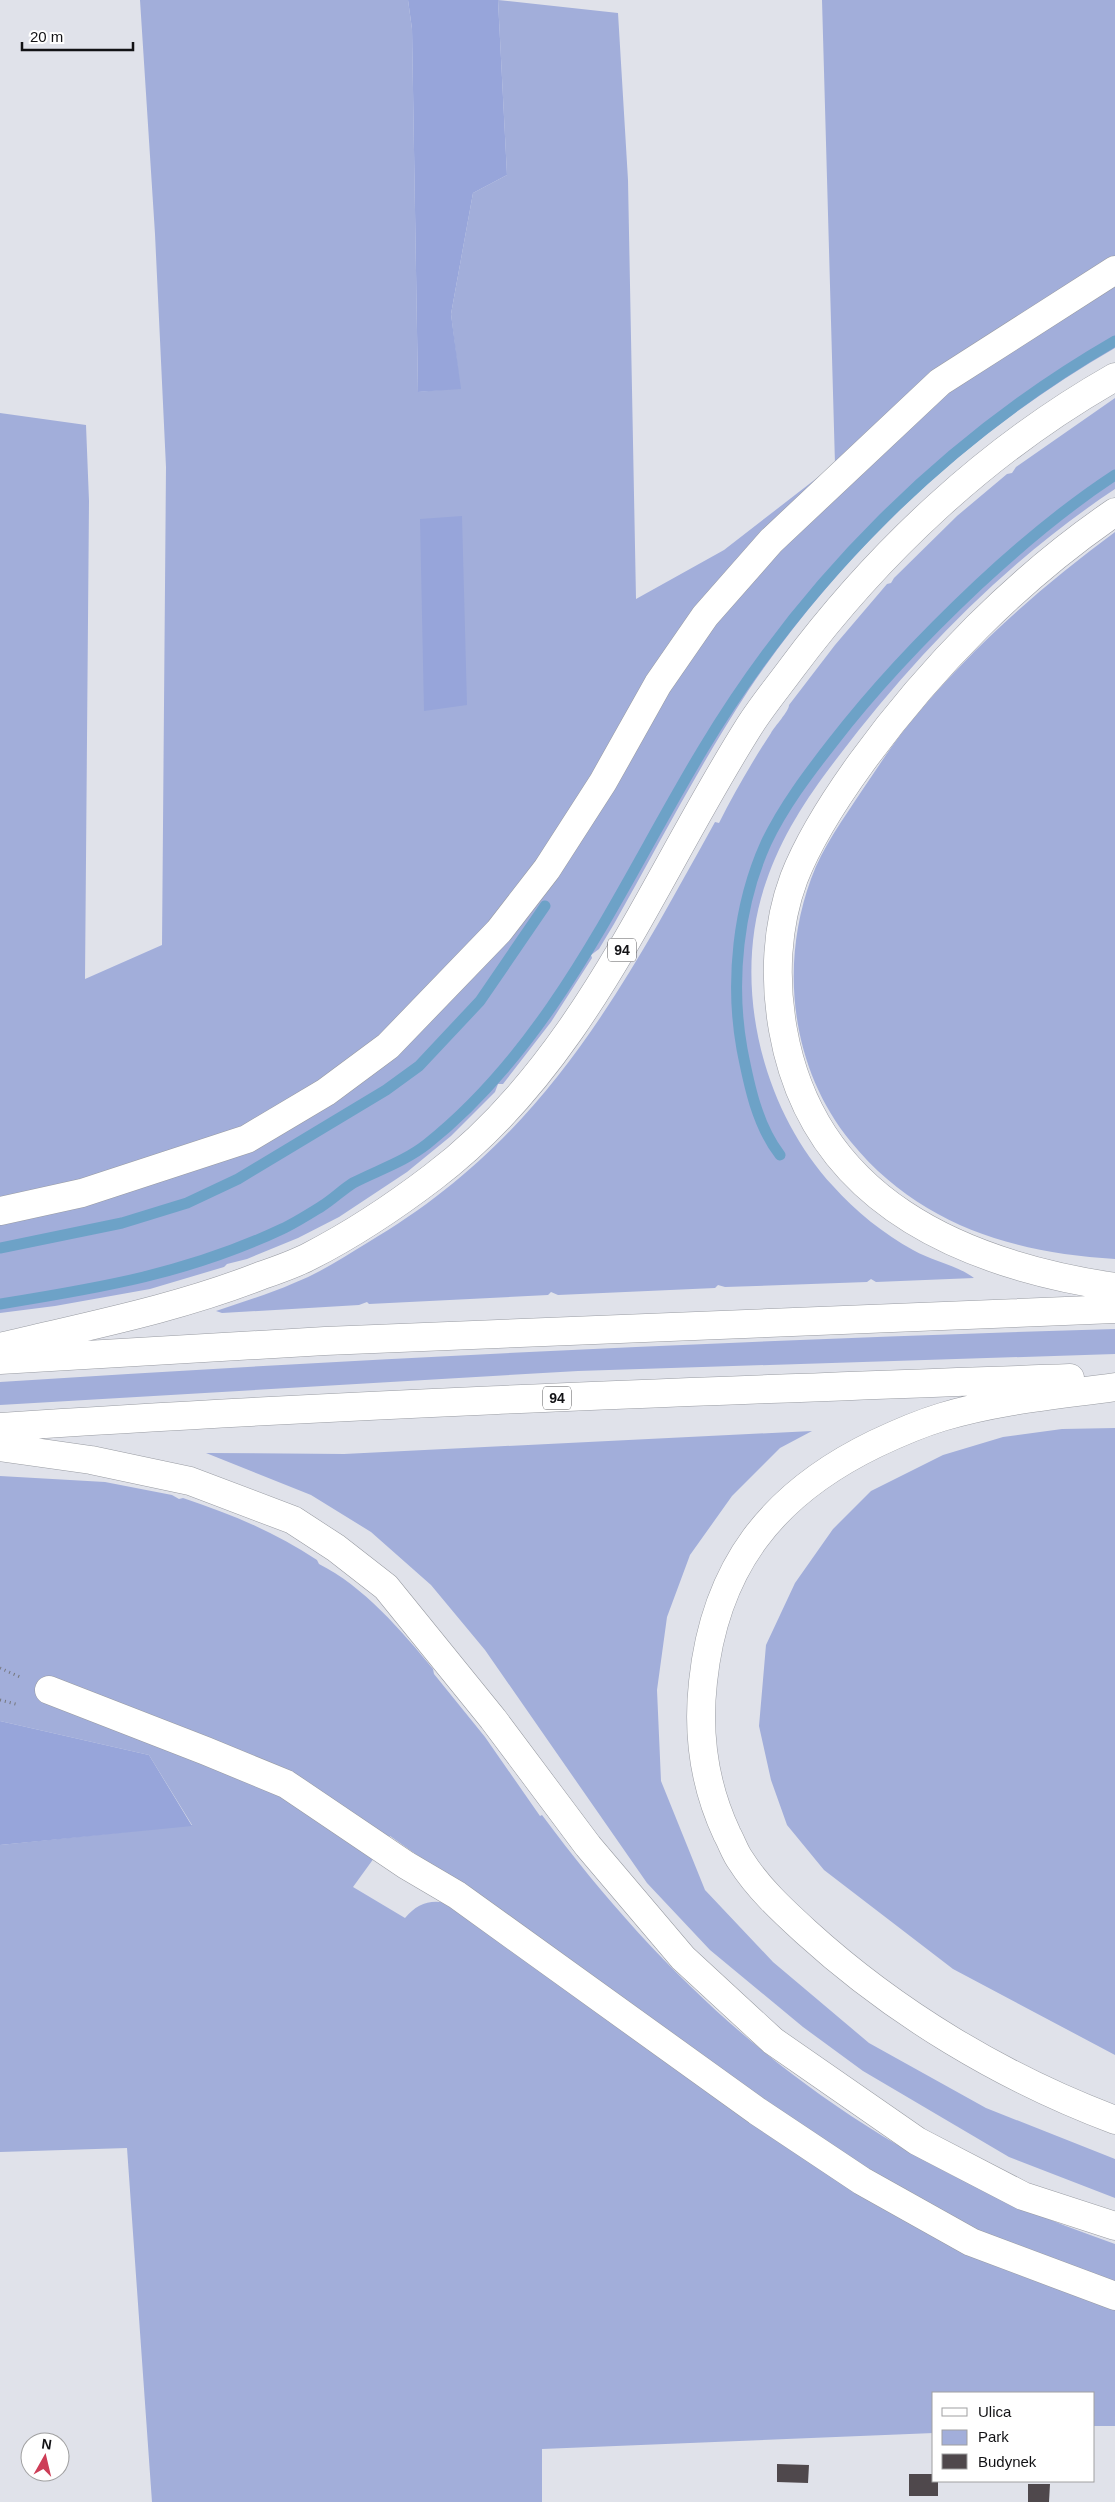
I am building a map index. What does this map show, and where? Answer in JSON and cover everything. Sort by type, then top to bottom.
[{"type":"main road","points":[[0,1211],[82,1193],[247,1139],[326,1092],[388,1046],[499,931],[547,869],[603,782],[664,676],[705,616],[771,541],[940,382],[1115,270]]},
{"type":"main road","name":"94","points":[[0,1347],[162,1308],[234,1286],[309,1257],[373,1218],[427,1181],[483,1135],[562,1043],[602,986],[752,722],[849,596],[915,526],[998,456],[1088,392],[1115,377]]},
{"type":"main road","points":[[1115,512],[1040,570],[981,624],[930,676],[883,732],[843,789],[816,832],[794,878],[782,920],[777,966],[778,1007],[785,1042],[800,1094],[819,1128],[868,1187],[901,1213],[941,1238],[984,1256],[1041,1274],[1115,1287]]},
{"type":"main road","points":[[0,1360],[325,1341],[1115,1309]]},
{"type":"main road","name":"94","points":[[0,1427],[136,1418],[664,1392],[1115,1376]]},
{"type":"main road","points":[[1115,1387],[1000,1404],[941,1417],[895,1435],[853,1455],[793,1495],[760,1530],[737,1564],[717,1610],[704,1663],[699,1716],[703,1766],[716,1811],[740,1861],[782,1910],[862,1980],[907,2012],[1027,2082],[1115,2120]]},
{"type":"main road","points":[[0,1447],[91,1460],[190,1481],[293,1520],[336,1548],[386,1588],[493,1719],[588,1846],[682,1958],[773,2041],[917,2141],[1023,2196],[1115,2226]]},
{"type":"main road","points":[[49,1690],[286,1784],[406,1865],[457,1895],[757,2110],[862,2181],[971,2242],[1115,2296]]},
{"type":"green space","points":[[140,0],[408,0],[412,29],[418,392],[460,388],[451,314],[473,193],[507,175],[498,0],[618,13],[628,180],[636,599],[724,550],[835,464],[822,0],[1115,0],[1115,348],[1061,381],[1010,417],[960,456],[867,543],[824,590],[785,640],[730,719],[614,924],[599,949],[591,955],[592,958],[551,1022],[503,1084],[498,1084],[495,1092],[451,1136],[407,1172],[339,1217],[298,1238],[247,1259],[150,1289],[55,1306],[0,1313],[0,413],[86,425],[89,501],[85,979],[162,945],[166,467],[155,234]]},
{"type":"green space","points":[[1115,398],[1115,489],[1075,517],[1000,578],[931,646],[868,719],[816,786],[788,832],[772,865],[756,921],[752,961],[753,1002],[759,1043],[771,1082],[787,1120],[808,1155],[833,1186],[860,1213],[881,1229],[913,1250],[974,1278],[876,1282],[871,1279],[867,1282],[725,1287],[718,1285],[715,1288],[558,1295],[551,1292],[548,1295],[369,1304],[367,1302],[359,1305],[222,1313],[216,1311],[285,1287],[313,1275],[367,1243],[429,1202],[483,1158],[530,1110],[571,1058],[609,1004],[645,946],[715,822],[719,823],[764,744],[789,705],[835,645],[887,584],[891,583],[957,516],[1007,474],[1012,473],[1016,467]]},
{"type":"green space","points":[[1115,532],[1115,1259],[1077,1256],[1040,1250],[1004,1241],[970,1229],[937,1213],[906,1194],[877,1170],[851,1142],[831,1113],[815,1082],[804,1050],[796,1016],[794,981],[795,947],[801,912],[811,879],[834,832],[891,748],[932,697],[980,646],[1059,575]]},
{"type":"green space","points":[[1115,1329],[1115,1354],[578,1371],[0,1405],[0,1382],[558,1351]]},
{"type":"green space","points":[[1115,1428],[1115,2055],[953,1969],[824,1870],[787,1825],[771,1780],[759,1726],[766,1645],[795,1583],[833,1529],[871,1491],[943,1455],[1003,1437],[1062,1429]]},
{"type":"green space","points":[[812,1431],[780,1448],[732,1496],[690,1555],[667,1617],[657,1690],[661,1781],[705,1890],[773,1962],[869,2043],[986,2108],[1115,2159],[1115,2198],[1009,2157],[863,2071],[803,2027],[710,1950],[647,1883],[485,1650],[431,1585],[371,1532],[311,1495],[206,1453],[344,1454]]},
{"type":"green space","points":[[0,1476],[105,1482],[172,1495],[179,1499],[183,1498],[218,1510],[269,1532],[317,1560],[319,1564],[351,1584],[395,1625],[433,1669],[434,1674],[485,1737],[540,1816],[542,1815],[601,1889],[662,1958],[726,2020],[794,2076],[867,2126],[944,2171],[1027,2210],[1115,2244],[1115,2290],[1009,2249],[878,2182],[797,2127],[697,2052],[390,1836],[353,1887],[405,1918],[415,1908],[427,1903],[439,1902],[453,1905],[554,1973],[665,2057],[871,2199],[967,2247],[1017,2269],[1115,2307],[1115,2426],[1095,2426],[1095,2392],[932,2392],[932,2433],[542,2449],[542,2502],[152,2502],[127,2148],[0,2152],[0,1845],[192,1825],[149,1755],[0,1721]]},
{"type":"shaded area","points":[[408,0],[498,0],[507,175],[473,193],[451,314],[461,389],[418,392],[412,29]]},
{"type":"shaded area","points":[[462,516],[467,705],[424,711],[420,519]]},
{"type":"shaded area","points":[[0,1721],[149,1755],[192,1826],[0,1845]]},
{"type":"building","points":[[777,2464],[809,2465],[808,2483],[777,2482]]},
{"type":"building","points":[[909,2474],[932,2474],[932,2482],[938,2482],[938,2496],[909,2496]]},
{"type":"building","points":[[1028,2484],[1050,2484],[1049,2502],[1028,2502]]},
{"type":"waterway","points":[[0,1304],[109,1285],[178,1268],[213,1257],[282,1229],[326,1203],[353,1183],[400,1161],[427,1144],[472,1103],[513,1058],[549,1010],[613,907],[703,749],[743,687],[786,628],[833,572],[883,519],[937,469],[993,422],[1053,380],[1115,341]]},
{"type":"waterway","points":[[780,1155],[765,1131],[755,1104],[738,1023],[737,971],[743,918],[756,867],[766,843],[796,791],[814,766],[902,660],[959,603],[1011,555],[1061,513],[1115,475]]},
{"type":"waterway","points":[[0,1248],[122,1223],[187,1203],[238,1179],[386,1090],[419,1066],[480,1001],[545,906]]}]
